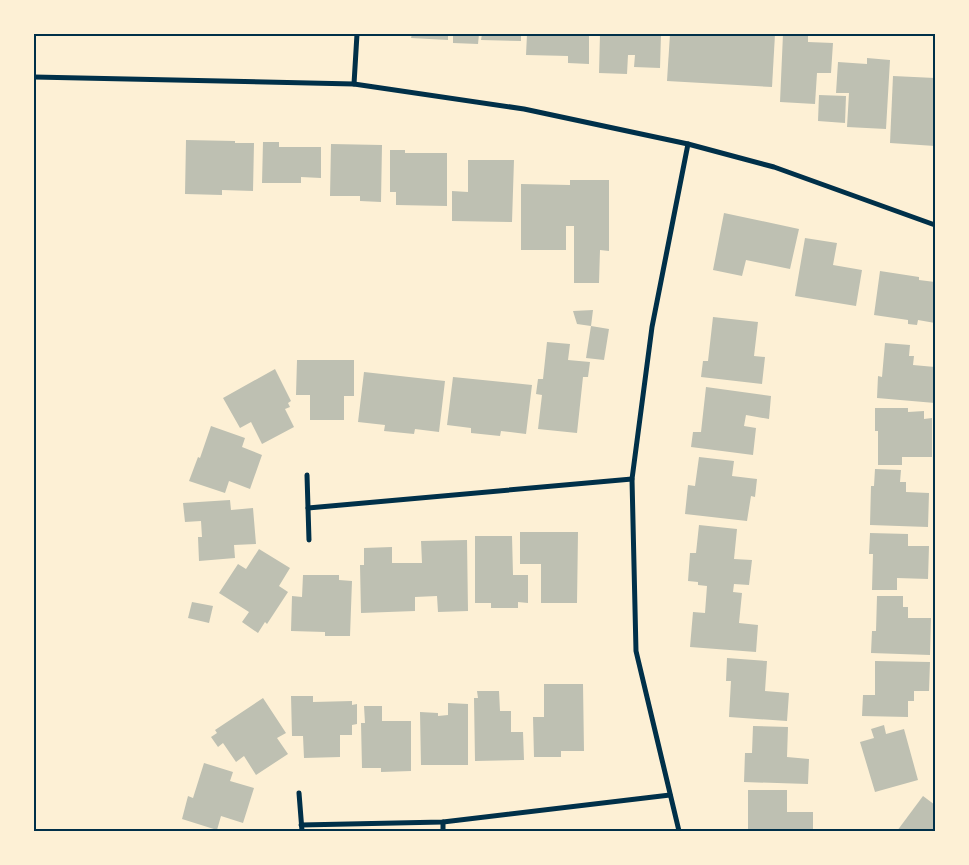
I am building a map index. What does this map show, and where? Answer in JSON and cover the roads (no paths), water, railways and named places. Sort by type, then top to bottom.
[{"type":"street","points":[[354,84],[357,34]]},
{"type":"street","points":[[34,77],[354,84],[524,109],[688,144],[774,167],[935,225]]},
{"type":"street","points":[[679,831],[636,651],[632,479],[652,327],[688,144]]},
{"type":"street","points":[[307,475],[309,540]]},
{"type":"street","points":[[308,508],[632,479]]},
{"type":"street","points":[[299,793],[302,831]]},
{"type":"street","points":[[301,825],[443,822],[670,795]]},
{"type":"street","points":[[443,822],[444,831]]}]
